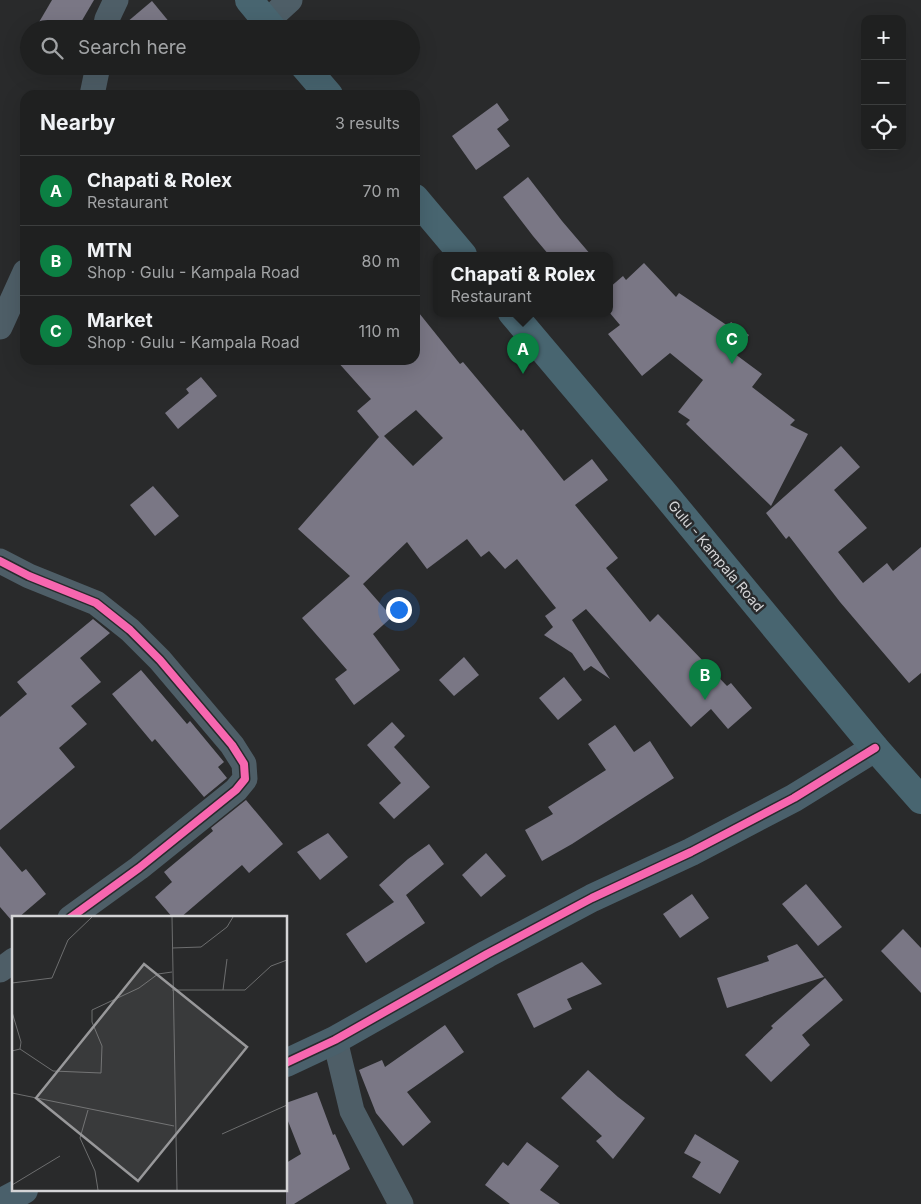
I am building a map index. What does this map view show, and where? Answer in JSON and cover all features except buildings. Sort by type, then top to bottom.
[{"type":"main road","points":[[249,0],[266,20]]},
{"type":"main road","points":[[312,75],[325,90]]},
{"type":"main road","points":[[420,204],[460,252]]},
{"type":"main road","name":"Gulu - Kampala Road","points":[[515,317],[875,748],[921,800]]},
{"type":"street","points":[[106,20],[116,0]]},
{"type":"street","points":[[274,20],[290,0]]},
{"type":"street","points":[[93,90],[96,75]]},
{"type":"street","points":[[0,327],[20,283]]},
{"type":"street","points":[[0,561],[29,576],[96,603],[118,620],[160,660],[232,745],[244,764],[245,779],[236,790],[139,868],[73,916]]},
{"type":"street","points":[[288,1062],[334,1040],[592,898],[691,852],[794,798],[875,748]]},
{"type":"street","points":[[0,970],[12,961]]},
{"type":"street","points":[[334,1040],[352,1111],[401,1204]]},
{"type":"street","points":[[0,1203],[20,1192]]},
{"type":"cycle path","points":[[0,561],[29,576],[96,603],[130,630],[160,660],[232,745],[244,764],[245,779],[236,790],[139,868],[73,916]]},
{"type":"cycle path","points":[[288,1062],[335,1040],[487,954],[592,898],[691,852],[794,798],[875,748]]},
{"type":"place","name":"Market","points":[[732,364]]},
{"type":"place","name":"Chapati & Rolex","points":[[523,374]]},
{"type":"place","name":"MTN","points":[[705,700]]}]
